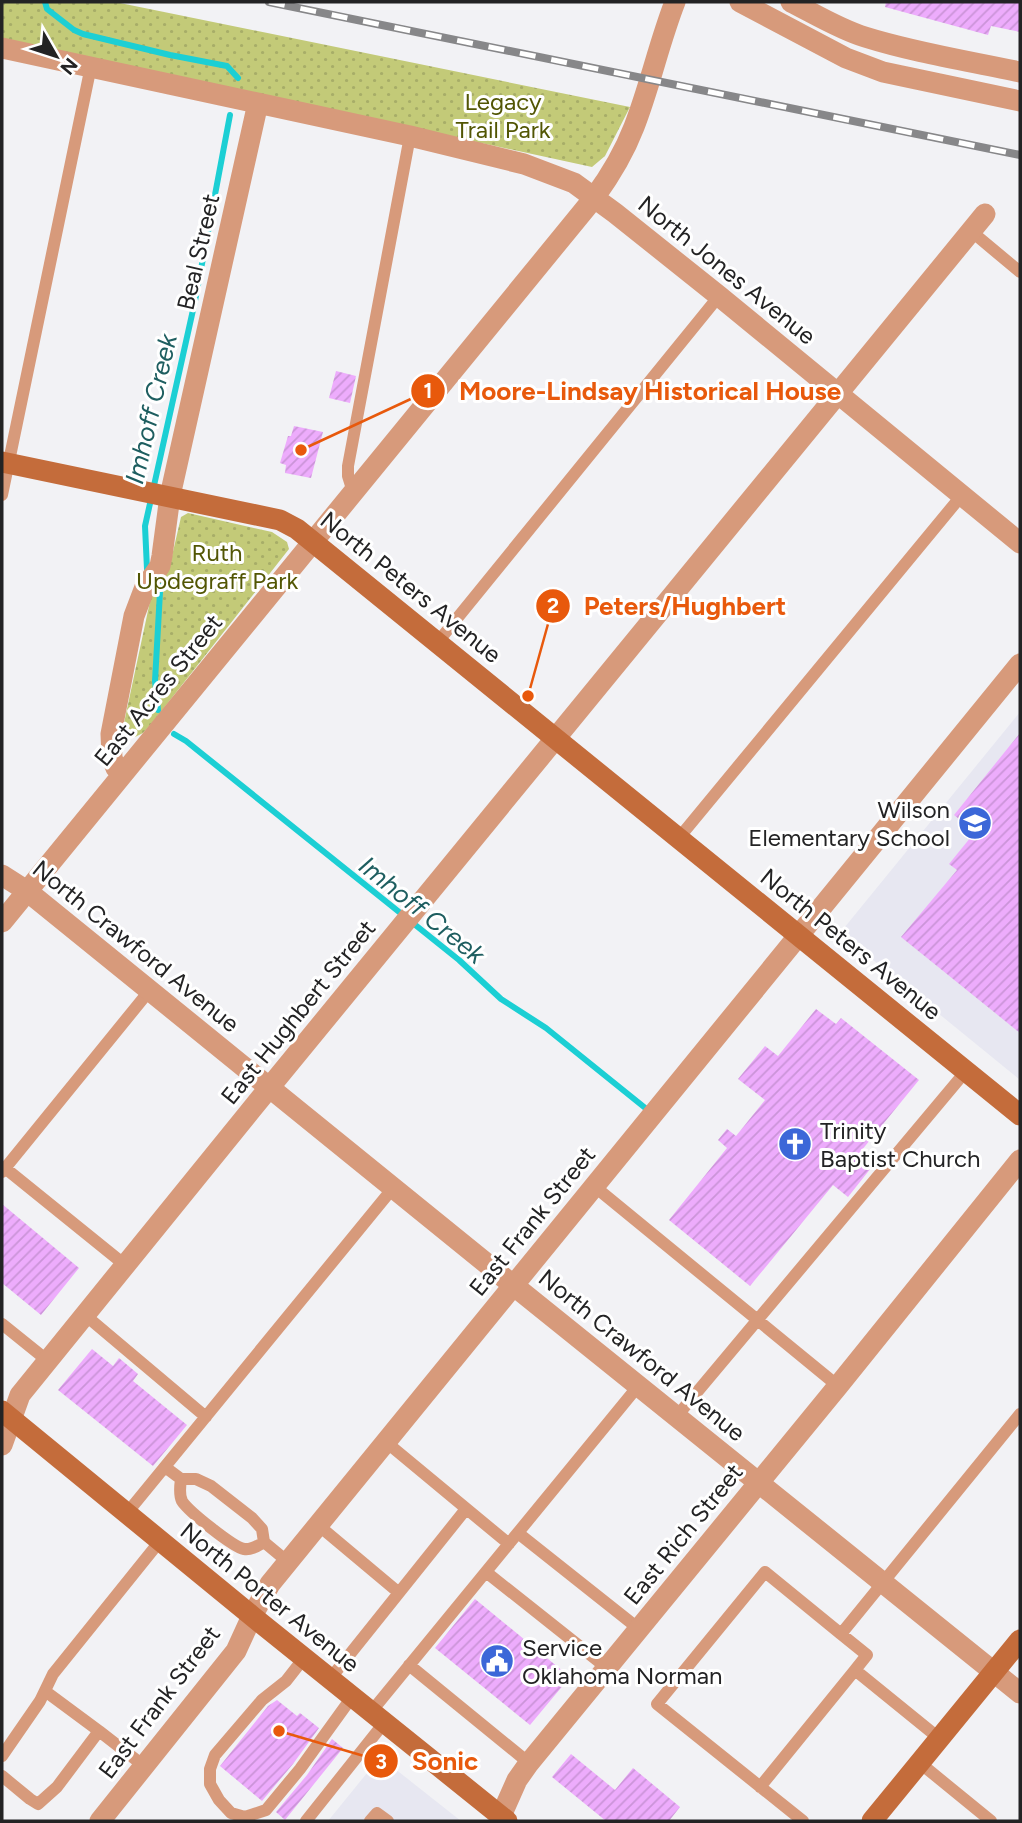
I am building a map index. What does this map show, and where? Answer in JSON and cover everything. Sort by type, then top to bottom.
[{"type":"street","name":"East Acres Street","points":[[2,922],[609,178],[634,127],[675,2]]},
{"type":"street","points":[[740,2],[846,58],[884,72],[1020,101]]},
{"type":"street","points":[[791,2],[863,37],[1020,72]]},
{"type":"street","name":"North Jones Avenue","points":[[2,48],[410,136],[524,164],[574,183],[719,296],[1020,544]]},
{"type":"street","name":"Beal Street","points":[[122,775],[112,758],[111,734],[134,616],[145,587],[160,566],[163,556],[165,496],[258,103]]},
{"type":"street","name":"East Hughbert Street","points":[[2,1445],[6,1415],[20,1395],[985,214]]},
{"type":"street","name":"North Peters Avenue","points":[[5,463],[280,520],[297,528],[1020,1115]]},
{"type":"street","name":"East Frank Street","points":[[100,1821],[236,1651],[270,1584],[1020,664]]},
{"type":"street","name":"North Crawford Avenue","points":[[2,876],[27,891],[1020,1693]]},
{"type":"street","name":"East Rich Street","points":[[502,1820],[517,1780],[529,1763],[1020,1160]]},
{"type":"street","name":"North Porter Avenue","points":[[6,1415],[502,1820]]},
{"type":"street","points":[[872,1821],[1020,1640]]},
{"type":"lane","points":[[2,495],[5,463],[91,66]]},
{"type":"lane","points":[[353,492],[348,466],[410,136]]},
{"type":"lane","points":[[971,231],[1020,272]]},
{"type":"lane","points":[[437,643],[719,296]]},
{"type":"lane","points":[[678,839],[962,495]]},
{"type":"lane","points":[[125,1265],[3,1170],[150,990]]},
{"type":"lane","points":[[677,1416],[966,1071]]},
{"type":"lane","points":[[594,1186],[838,1386]]},
{"type":"lane","points":[[127,1513],[393,1188]]},
{"type":"lane","points":[[85,1315],[206,1417]]},
{"type":"lane","points":[[2,1324],[48,1361]]},
{"type":"lane","points":[[306,1821],[378,1718],[410,1665],[639,1385]]},
{"type":"lane","points":[[841,1634],[1020,1414]]},
{"type":"lane","points":[[386,1442],[509,1544]]},
{"type":"lane","points":[[164,1467],[181,1479],[196,1479],[211,1486],[252,1518],[262,1529],[264,1542],[288,1562]]},
{"type":"lane","points":[[181,1479],[182,1500],[190,1510],[232,1544],[241,1549],[252,1549],[264,1542]]},
{"type":"lane","points":[[330,1679],[466,1509]]},
{"type":"lane","points":[[318,1525],[398,1592]]},
{"type":"lane","points":[[518,1533],[639,1629]]},
{"type":"lane","points":[[2,1756],[40,1701],[53,1674],[160,1541]]},
{"type":"lane","points":[[486,1572],[607,1668]]},
{"type":"lane","points":[[760,1787],[867,1655],[765,1572],[657,1704],[760,1787],[803,1821]]},
{"type":"lane","points":[[304,1658],[286,1681],[262,1700],[215,1755],[210,1769],[210,1784],[231,1813],[245,1816],[266,1810],[300,1769],[352,1697]]},
{"type":"lane","points":[[410,1665],[529,1763]]},
{"type":"lane","points":[[855,1670],[940,1739]]},
{"type":"lane","points":[[45,1691],[144,1766]]},
{"type":"lane","points":[[2,1776],[38,1804],[57,1787],[99,1731]]},
{"type":"lane","points":[[920,1763],[991,1821]]},
{"type":"lane","points":[[370,1821],[377,1813],[388,1821]]},
{"type":"shaded area","name":"Wilson Elementary School","points":[[1020,712],[1020,1080],[840,933]]},
{"type":"shaded area","points":[[380,1757],[461,1821],[328,1821]]},
{"type":"green space","name":"Legacy Trail Park","points":[[2,2],[115,2],[630,107],[605,156],[592,167],[2,39]]},
{"type":"green space","name":"Ruth Updegraff Park","points":[[188,513],[272,532],[287,542],[289,549],[152,723],[135,737],[125,730],[124,723],[152,592],[169,569],[181,517]]},
{"type":"building","points":[[886,2],[1020,2],[1020,32],[991,26],[988,35],[885,7]]},
{"type":"building","points":[[336,371],[356,376],[350,403],[329,398]]},
{"type":"building","points":[[294,426],[323,432],[311,478],[285,473],[286,465],[280,463]]},
{"type":"building","points":[[1020,733],[1020,1033],[901,937],[957,870],[949,864],[975,832],[954,815]]},
{"type":"building","name":"Trinity Baptist Church","points":[[816,1009],[836,1024],[841,1018],[919,1080],[857,1156],[871,1168],[848,1197],[833,1185],[750,1286],[669,1220],[727,1148],[718,1140],[727,1129],[736,1136],[765,1100],[738,1079],[765,1046],[778,1056]]},
{"type":"building","points":[[2,1204],[79,1268],[41,1315],[2,1283]]},
{"type":"building","points":[[92,1349],[113,1366],[119,1358],[138,1374],[133,1381],[187,1425],[153,1466],[58,1390]]},
{"type":"building","points":[[475,1599],[570,1677],[530,1725],[435,1648]]},
{"type":"building","points":[[277,1700],[297,1716],[300,1713],[319,1728],[262,1801],[220,1766],[268,1706]]},
{"type":"building","points":[[332,1739],[343,1748],[285,1820],[276,1812]]},
{"type":"building","points":[[571,1754],[615,1790],[633,1768],[680,1807],[669,1821],[606,1821],[552,1777]]},
{"type":"waterway","name":"Imhoff Creek","points":[[45,2],[47,9],[83,34],[227,66],[238,78]]},
{"type":"waterway","name":"Imhoff Creek","points":[[150,572],[147,569],[145,526],[195,301],[230,115]]},
{"type":"waterway","name":"Imhoff Creek","points":[[157,580],[160,583],[155,681],[158,710]]},
{"type":"waterway","name":"Imhoff Creek","points":[[174,734],[459,960],[501,999],[546,1028],[649,1111]]},
{"type":"railway","points":[[269,2],[1020,155]]},
{"type":"place","name":"Moore-Lindsay Historical House","points":[[301,450]]},
{"type":"place","name":"Peters/Hughbert","points":[[528,696]]},
{"type":"place","name":"Wilson Elementary School","points":[[975,823]]},
{"type":"place","name":"Trinity Baptist Church","points":[[795,1144]]},
{"type":"place","name":"Service Oklahoma Norman","points":[[497,1661]]},
{"type":"place","name":"Sonic","points":[[279,1731]]}]
